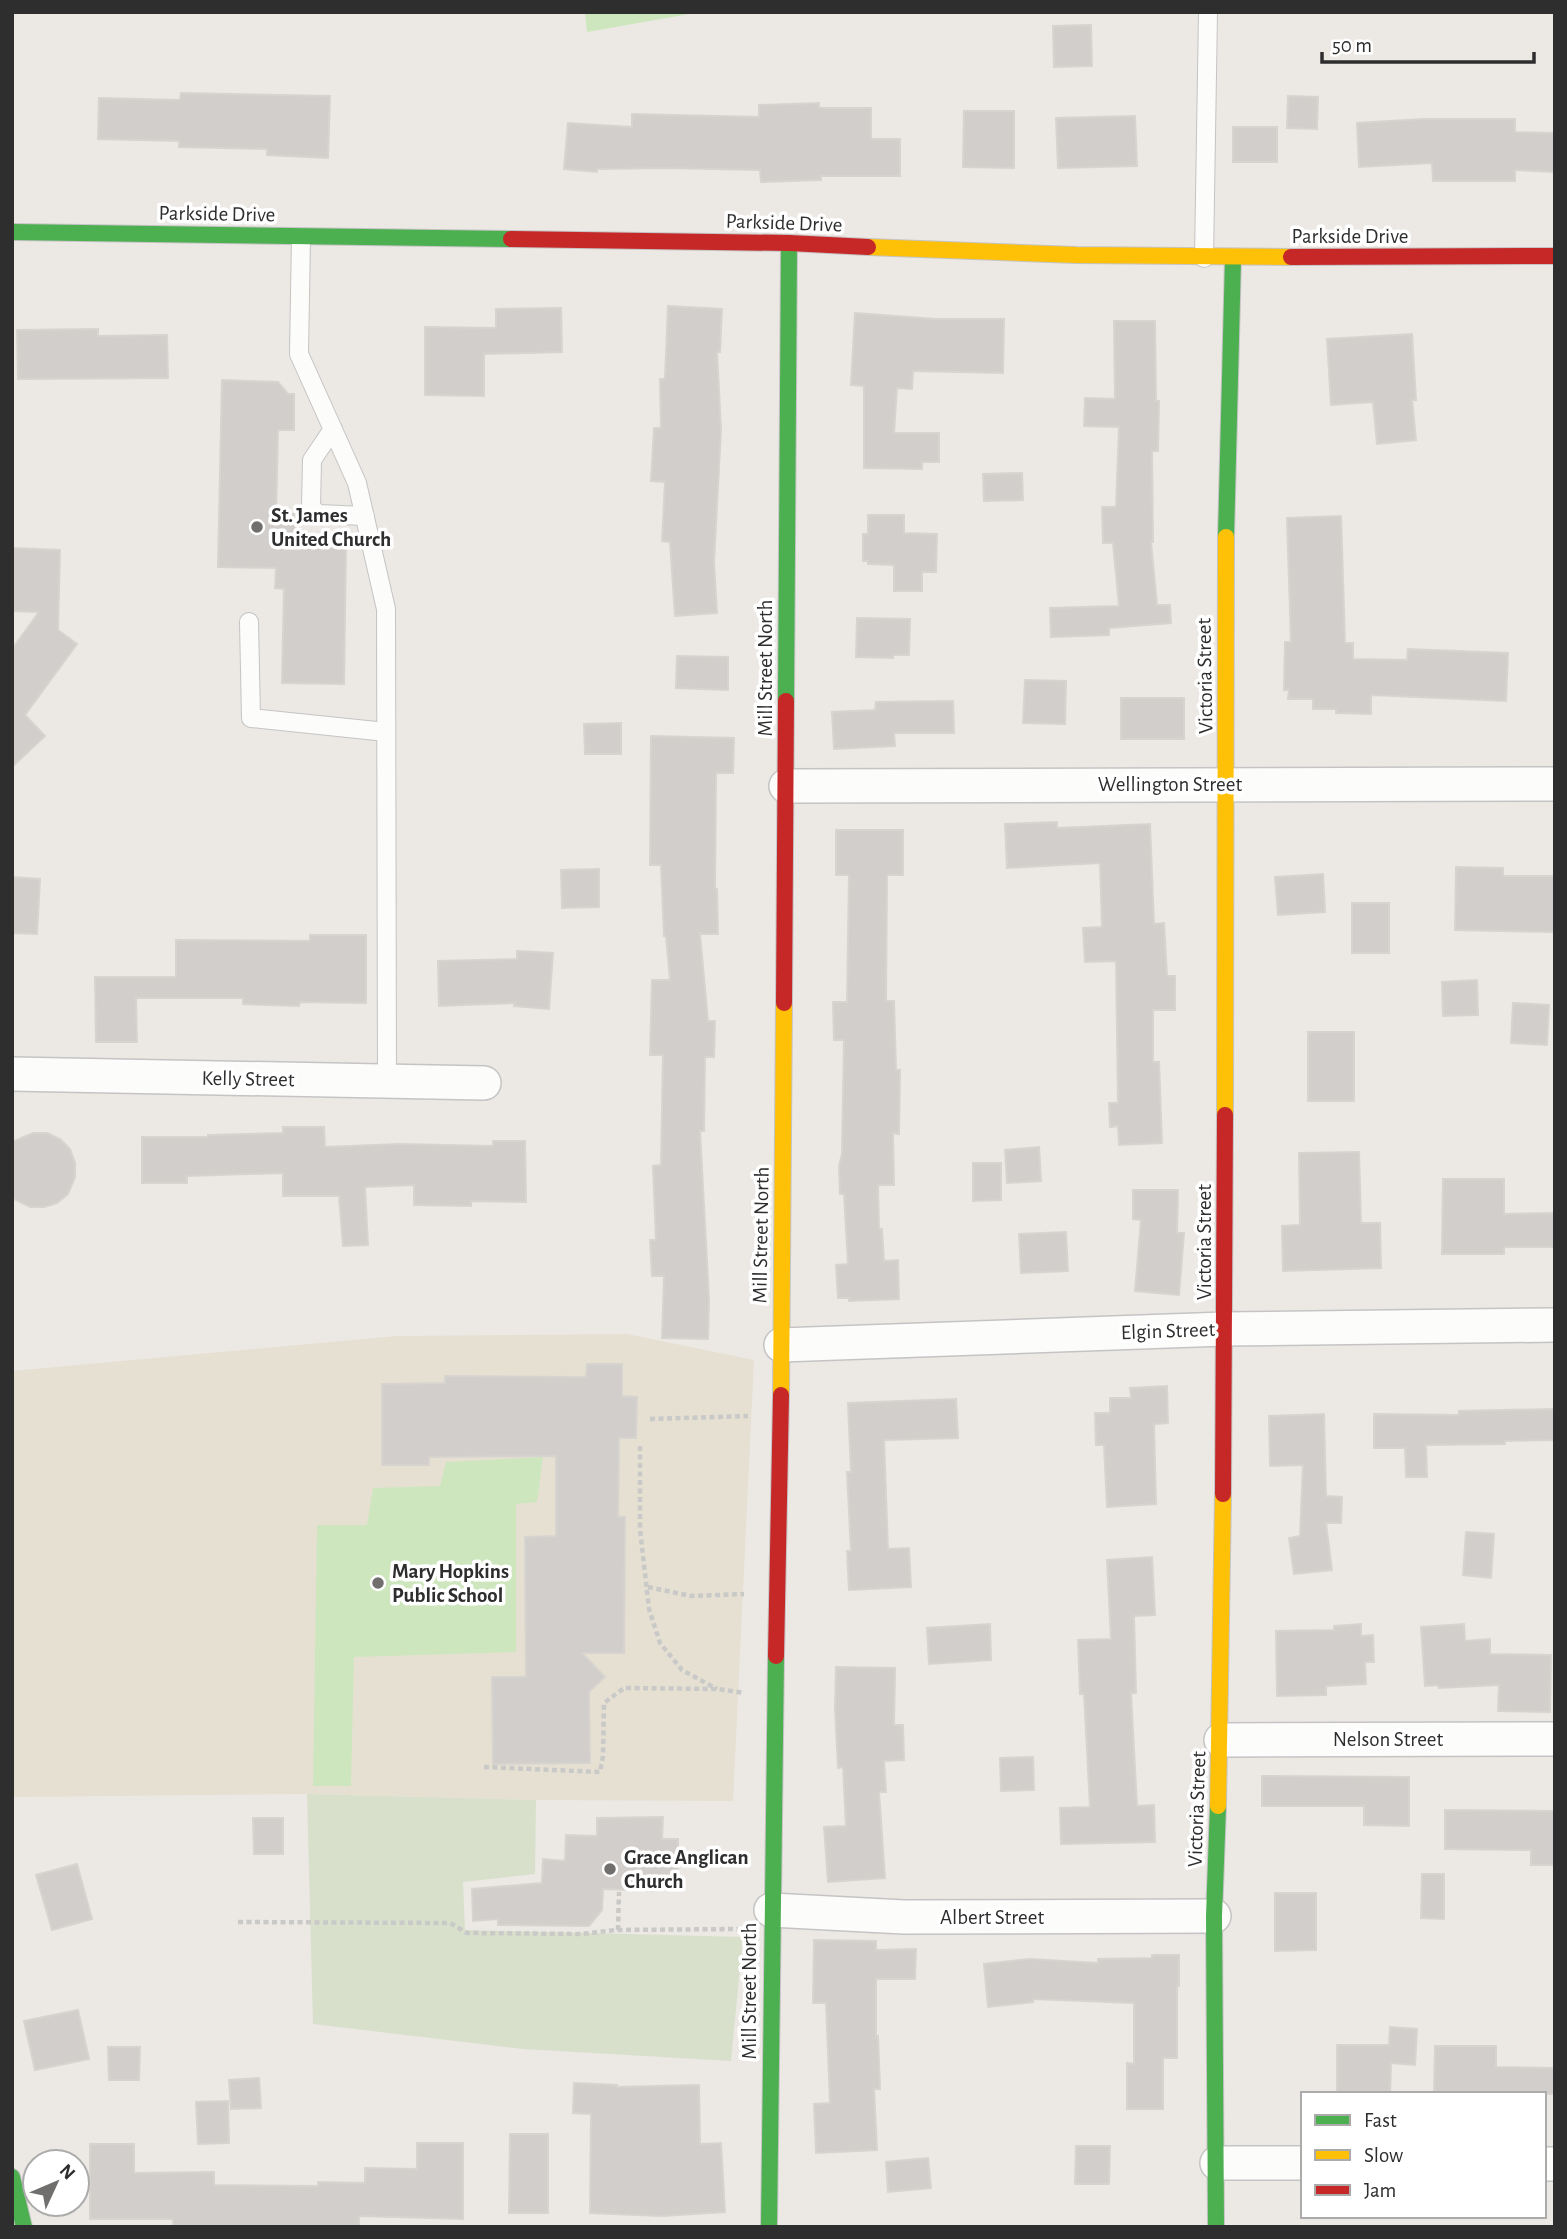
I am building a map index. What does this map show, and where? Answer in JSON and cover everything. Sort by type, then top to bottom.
[{"type":"main road","name":"Parkside Drive","points":[[12,232],[789,243],[915,251],[1204,258],[1555,256]]},
{"type":"main road","name":"Mill Street North","points":[[769,2227],[771,1920],[781,1345],[789,243]]},
{"type":"main road","name":"Victoria Street","points":[[1216,2227],[1214,1916],[1221,1740],[1227,784],[1225,568],[1233,258]]},
{"type":"main road","points":[[12,2177],[24,2227]]},
{"type":"street","name":"Wellington Street","points":[[786,786],[1555,784]]},
{"type":"street","name":"Kelly Street","points":[[12,1074],[484,1083]]},
{"type":"street","name":"Elgin Street","points":[[781,1345],[1224,1329],[1555,1325]]},
{"type":"street","name":"Nelson Street","points":[[1221,1740],[1555,1739]]},
{"type":"street","name":"Albert Street","points":[[771,1920],[1214,1916]]},
{"type":"street","points":[[1217,2163],[1301,2163]]},
{"type":"lane","points":[[1204,258],[1208,12]]},
{"type":"lane","points":[[301,237],[299,354],[357,482],[386,609],[387,1081]]},
{"type":"lane","points":[[333,429],[312,460],[311,507],[318,514],[365,516]]},
{"type":"lane","points":[[249,622],[251,718],[386,732]]},
{"type":"path","points":[[650,1419],[780,1416]]},
{"type":"path","points":[[640,1447],[640,1529],[649,1609],[660,1643],[682,1670],[718,1689]]},
{"type":"path","points":[[648,1587],[691,1596],[777,1594]]},
{"type":"path","points":[[484,1767],[600,1772],[604,1703],[624,1688],[718,1689],[775,1696]]},
{"type":"path","points":[[618,1930],[619,1892]]},
{"type":"path","points":[[239,1922],[450,1923],[467,1933],[582,1934],[771,1920]]},
{"type":"shaded area","name":"Mary Hopkins Public School","points":[[627,1334],[754,1360],[733,1801],[536,1800],[307,1794],[12,1797],[12,1371],[397,1336]]},
{"type":"green space","points":[[585,12],[701,12],[587,32]]},
{"type":"green space","points":[[543,1457],[537,1502],[516,1504],[516,1652],[354,1657],[351,1786],[313,1786],[317,1525],[367,1525],[373,1488],[440,1486],[446,1462]]},
{"type":"green space","points":[[307,1794],[536,1800],[535,1874],[463,1882],[465,1930],[743,1937],[731,2061],[523,2049],[313,2024]]},
{"type":"building","points":[[1091,25],[1092,66],[1054,67],[1053,26]]},
{"type":"building","points":[[181,93],[330,96],[328,158],[267,155],[267,149],[179,147],[179,141],[98,139],[99,98],[180,100]]},
{"type":"building","points":[[1288,96],[1318,97],[1317,129],[1287,128]]},
{"type":"building","points":[[819,103],[819,108],[871,108],[871,139],[900,139],[900,176],[821,176],[821,180],[761,182],[760,170],[666,168],[597,169],[597,172],[564,169],[568,123],[632,127],[632,114],[759,117],[759,105]]},
{"type":"building","points":[[964,111],[1014,111],[1014,168],[963,167]]},
{"type":"building","points":[[1135,116],[1137,166],[1058,168],[1056,118]]},
{"type":"building","points":[[1424,119],[1515,119],[1515,132],[1555,133],[1555,172],[1515,170],[1515,181],[1433,181],[1432,163],[1359,167],[1357,123]]},
{"type":"building","points":[[1233,127],[1277,127],[1277,162],[1233,162]]},
{"type":"building","points":[[668,306],[722,309],[720,352],[717,352],[721,430],[714,562],[717,613],[675,616],[670,542],[662,541],[665,482],[651,481],[654,428],[661,428],[660,379],[665,379]]},
{"type":"building","points":[[561,308],[562,352],[484,354],[484,396],[425,395],[425,327],[496,328],[496,309]]},
{"type":"building","points":[[855,313],[936,319],[1004,319],[1003,373],[913,371],[912,389],[897,388],[894,433],[939,433],[939,462],[922,462],[922,469],[864,468],[864,386],[851,385]]},
{"type":"building","points":[[1114,321],[1155,321],[1156,401],[1159,401],[1158,451],[1152,451],[1151,542],[1157,605],[1170,605],[1171,623],[1109,628],[1109,635],[1051,637],[1050,608],[1119,606],[1113,543],[1103,543],[1102,507],[1116,507],[1119,427],[1084,426],[1085,398],[1115,399]]},
{"type":"building","points":[[98,329],[98,336],[167,335],[168,378],[18,379],[17,330]]},
{"type":"building","points":[[1412,334],[1416,400],[1412,400],[1416,440],[1377,444],[1373,402],[1331,405],[1327,339]]},
{"type":"building","name":"St. James United Church","points":[[222,380],[278,382],[288,394],[294,394],[294,430],[278,430],[276,514],[295,514],[295,541],[346,542],[344,684],[282,683],[284,589],[275,588],[276,568],[218,567]]},
{"type":"building","points":[[1022,473],[1023,500],[984,501],[983,474]]},
{"type":"building","points":[[868,515],[904,515],[904,533],[937,534],[936,572],[922,572],[922,591],[894,591],[894,565],[868,564],[868,561],[863,561],[863,534],[868,534]]},
{"type":"building","points":[[1341,516],[1345,643],[1353,643],[1353,659],[1407,660],[1408,649],[1508,653],[1506,701],[1371,695],[1371,714],[1313,709],[1313,699],[1288,699],[1289,690],[1284,690],[1285,642],[1291,642],[1287,518]]},
{"type":"building","points":[[12,548],[60,550],[58,630],[77,644],[25,715],[45,736],[12,767],[12,649],[39,612],[12,611]]},
{"type":"building","points":[[857,618],[910,619],[909,655],[893,655],[893,658],[856,657]]},
{"type":"building","points":[[677,656],[728,657],[728,690],[676,688]]},
{"type":"building","points":[[1025,680],[1066,681],[1065,724],[1023,723]]},
{"type":"building","points":[[1121,698],[1184,698],[1184,739],[1121,739]]},
{"type":"building","points":[[953,701],[954,733],[894,733],[895,746],[834,749],[832,712],[875,710],[876,702]]},
{"type":"building","points":[[621,723],[621,754],[585,754],[584,724]]},
{"type":"building","points":[[651,736],[734,738],[733,773],[716,773],[715,889],[718,934],[700,934],[708,1021],[715,1021],[714,1057],[705,1057],[704,1131],[700,1131],[709,1299],[708,1339],[662,1338],[664,1276],[652,1276],[650,1240],[656,1240],[653,1166],[661,1165],[663,1055],[650,1055],[652,980],[670,980],[664,936],[661,865],[650,865]]},
{"type":"building","points":[[1057,822],[1057,828],[1150,824],[1154,924],[1164,923],[1167,976],[1175,976],[1175,1010],[1153,1010],[1153,1062],[1159,1062],[1162,1143],[1119,1145],[1118,1126],[1110,1127],[1109,1103],[1118,1103],[1116,961],[1085,962],[1083,928],[1102,927],[1100,863],[1007,868],[1005,824]]},
{"type":"building","points":[[836,830],[903,830],[903,875],[887,875],[886,1001],[894,1001],[896,1070],[900,1070],[899,1134],[893,1133],[894,1185],[878,1185],[879,1229],[882,1229],[884,1261],[898,1260],[899,1299],[849,1301],[849,1298],[838,1298],[836,1265],[848,1264],[844,1194],[840,1194],[839,1166],[842,1154],[844,1040],[834,1040],[833,1002],[847,1002],[849,875],[836,875]]},
{"type":"building","points":[[1456,867],[1503,868],[1503,876],[1555,876],[1555,932],[1455,930]]},
{"type":"building","points":[[599,869],[599,907],[562,908],[561,870]]},
{"type":"building","points":[[1323,874],[1325,912],[1278,915],[1275,877]]},
{"type":"building","points":[[12,877],[40,879],[37,934],[12,933]]},
{"type":"building","points":[[1352,903],[1389,903],[1389,953],[1352,953]]},
{"type":"building","points":[[310,935],[366,935],[366,1003],[300,1002],[299,1006],[243,1004],[243,998],[136,998],[137,1042],[96,1042],[95,977],[176,977],[176,940],[310,941]]},
{"type":"building","points":[[517,951],[553,953],[549,1009],[514,1006],[515,1003],[439,1006],[438,961],[517,959]]},
{"type":"building","points":[[1477,980],[1478,1015],[1443,1016],[1442,982]]},
{"type":"building","points":[[1513,1003],[1549,1005],[1547,1045],[1511,1043]]},
{"type":"building","points":[[1308,1032],[1354,1032],[1354,1101],[1308,1101]]},
{"type":"building","points":[[283,1127],[324,1127],[325,1147],[400,1144],[493,1146],[493,1141],[525,1141],[526,1202],[471,1201],[471,1206],[414,1205],[414,1185],[365,1187],[368,1245],[343,1246],[339,1196],[283,1196],[283,1173],[187,1176],[187,1183],[142,1183],[142,1137],[283,1133]]},
{"type":"building","points":[[33,1133],[47,1133],[60,1139],[70,1149],[75,1163],[75,1177],[68,1194],[57,1203],[44,1207],[30,1207],[12,1198],[12,1142]]},
{"type":"building","points":[[1039,1147],[1041,1181],[1007,1183],[1005,1150]]},
{"type":"building","points":[[1359,1152],[1361,1223],[1380,1223],[1381,1268],[1283,1271],[1282,1226],[1300,1225],[1299,1153]]},
{"type":"building","points":[[973,1163],[1001,1163],[1001,1200],[973,1201]]},
{"type":"building","points":[[1443,1179],[1504,1179],[1504,1214],[1555,1213],[1555,1247],[1504,1247],[1504,1254],[1442,1254]]},
{"type":"building","points":[[1133,1190],[1178,1190],[1177,1233],[1184,1233],[1179,1295],[1135,1291],[1141,1220],[1133,1219]]},
{"type":"building","points":[[1066,1232],[1068,1271],[1021,1273],[1019,1234]]},
{"type":"building","points":[[587,1364],[622,1364],[622,1396],[637,1397],[636,1438],[619,1438],[618,1517],[625,1517],[624,1653],[582,1653],[605,1677],[589,1692],[590,1763],[493,1764],[492,1677],[526,1677],[525,1537],[556,1536],[556,1456],[429,1457],[429,1465],[382,1465],[382,1384],[445,1383],[445,1376],[586,1377]]},
{"type":"building","points":[[1167,1386],[1168,1423],[1154,1424],[1156,1504],[1107,1507],[1104,1445],[1096,1445],[1095,1413],[1110,1413],[1110,1398],[1131,1398],[1130,1388]]},
{"type":"building","points":[[956,1399],[958,1438],[884,1440],[888,1549],[909,1548],[911,1587],[849,1590],[847,1551],[851,1551],[847,1472],[851,1472],[848,1403]]},
{"type":"building","points":[[1555,1409],[1555,1440],[1426,1445],[1427,1477],[1406,1477],[1405,1448],[1374,1448],[1374,1414],[1459,1415],[1459,1411]]},
{"type":"building","points":[[1324,1414],[1326,1496],[1342,1497],[1341,1523],[1326,1523],[1332,1570],[1294,1574],[1289,1538],[1300,1536],[1303,1465],[1270,1466],[1269,1416]]},
{"type":"building","points":[[1466,1532],[1494,1534],[1491,1578],[1463,1575]]},
{"type":"building","points":[[1152,1557],[1155,1615],[1134,1616],[1136,1693],[1131,1693],[1137,1806],[1154,1805],[1155,1842],[1061,1844],[1060,1808],[1090,1807],[1084,1694],[1080,1694],[1078,1640],[1111,1639],[1107,1560]]},
{"type":"building","points":[[990,1624],[991,1660],[929,1664],[927,1628]]},
{"type":"building","points":[[1361,1624],[1361,1636],[1373,1635],[1374,1662],[1365,1662],[1366,1684],[1326,1686],[1326,1695],[1277,1696],[1276,1631],[1334,1630],[1334,1626]]},
{"type":"building","points":[[1464,1624],[1465,1641],[1490,1639],[1490,1654],[1551,1655],[1550,1712],[1498,1711],[1499,1685],[1439,1688],[1438,1685],[1425,1686],[1421,1627]]},
{"type":"building","points":[[836,1667],[895,1668],[894,1725],[903,1725],[904,1760],[884,1761],[886,1792],[879,1792],[885,1878],[828,1882],[824,1827],[846,1826],[843,1767],[838,1768]]},
{"type":"building","points":[[1033,1757],[1034,1790],[1001,1791],[1000,1758]]},
{"type":"building","points":[[1262,1776],[1409,1777],[1409,1826],[1364,1825],[1364,1806],[1262,1806]]},
{"type":"building","points":[[1445,1810],[1555,1811],[1555,1865],[1531,1865],[1531,1850],[1445,1849]]},
{"type":"building","name":"Grace Anglican Church","points":[[663,1817],[662,1839],[678,1839],[678,1876],[660,1876],[660,1891],[603,1889],[602,1910],[589,1926],[498,1925],[498,1919],[473,1921],[472,1889],[542,1883],[543,1859],[565,1861],[566,1835],[597,1836],[597,1818]]},
{"type":"building","points":[[253,1818],[283,1818],[283,1854],[254,1854]]},
{"type":"building","points":[[77,1864],[92,1919],[52,1930],[36,1875]]},
{"type":"building","points":[[1422,1874],[1444,1874],[1444,1919],[1421,1918]]},
{"type":"building","points":[[1275,1893],[1316,1893],[1316,1950],[1275,1951]]},
{"type":"building","points":[[814,1940],[876,1941],[876,1950],[916,1949],[915,1979],[876,1979],[876,2037],[878,2036],[880,2089],[874,2089],[877,2150],[816,2153],[814,2104],[830,2103],[826,2003],[813,2003]]},
{"type":"building","points":[[1152,1955],[1179,1955],[1177,2058],[1163,2058],[1163,2109],[1127,2109],[1127,2063],[1134,2064],[1134,2003],[1033,1999],[1033,2002],[988,2007],[984,1964],[1029,1959],[1098,1963],[1098,1959],[1152,1958]]},
{"type":"building","points":[[78,2010],[89,2059],[35,2070],[24,2021]]},
{"type":"building","points":[[1390,2027],[1417,2029],[1415,2065],[1391,2063],[1390,2092],[1337,2092],[1337,2045],[1389,2045]]},
{"type":"building","points":[[1435,2046],[1496,2046],[1496,2067],[1555,2068],[1555,2094],[1434,2092]]},
{"type":"building","points":[[108,2047],[140,2047],[139,2080],[109,2080]]},
{"type":"building","points":[[259,2078],[261,2108],[231,2109],[229,2080]]},
{"type":"building","points":[[574,2083],[617,2087],[699,2085],[700,2144],[721,2143],[725,2212],[662,2216],[590,2213],[591,2114],[573,2113]]},
{"type":"building","points":[[228,2101],[229,2143],[198,2144],[196,2102]]},
{"type":"building","points":[[510,2134],[548,2134],[548,2213],[509,2213]]},
{"type":"building","points":[[417,2143],[463,2143],[463,2219],[359,2216],[359,2227],[173,2227],[173,2219],[90,2219],[90,2144],[134,2144],[134,2173],[214,2172],[214,2185],[318,2186],[318,2182],[365,2183],[365,2168],[417,2169]]},
{"type":"building","points":[[1076,2146],[1110,2146],[1109,2184],[1075,2184]]},
{"type":"building","points":[[928,2158],[931,2188],[888,2192],[886,2162]]},
{"type":"traffic: fast","points":[[12,232],[511,239]]},
{"type":"traffic: fast","points":[[786,701],[789,243]]},
{"type":"traffic: fast","points":[[1226,537],[1233,258]]},
{"type":"traffic: fast","points":[[769,2227],[776,1656]]},
{"type":"traffic: fast","points":[[1216,2227],[1214,1916],[1218,1806]]},
{"type":"traffic: fast","points":[[12,2177],[24,2227]]},
{"type":"traffic: slow","points":[[868,247],[1076,255],[1291,257]]},
{"type":"traffic: slow","points":[[1225,1115],[1226,537]]},
{"type":"traffic: slow","points":[[781,1395],[784,1003]]},
{"type":"traffic: slow","points":[[1218,1806],[1223,1494]]},
{"type":"traffic: jam","points":[[511,239],[789,243],[868,247]]},
{"type":"traffic: jam","points":[[1291,257],[1555,256]]},
{"type":"traffic: jam","points":[[784,1003],[786,701]]},
{"type":"traffic: jam","points":[[1223,1494],[1225,1115]]},
{"type":"traffic: jam","points":[[776,1656],[781,1395]]},
{"type":"place","name":"St. James United Church","points":[[257,527]]},
{"type":"place","name":"Mary Hopkins Public School","points":[[378,1583]]},
{"type":"place","name":"Grace Anglican Church","points":[[610,1869]]}]
